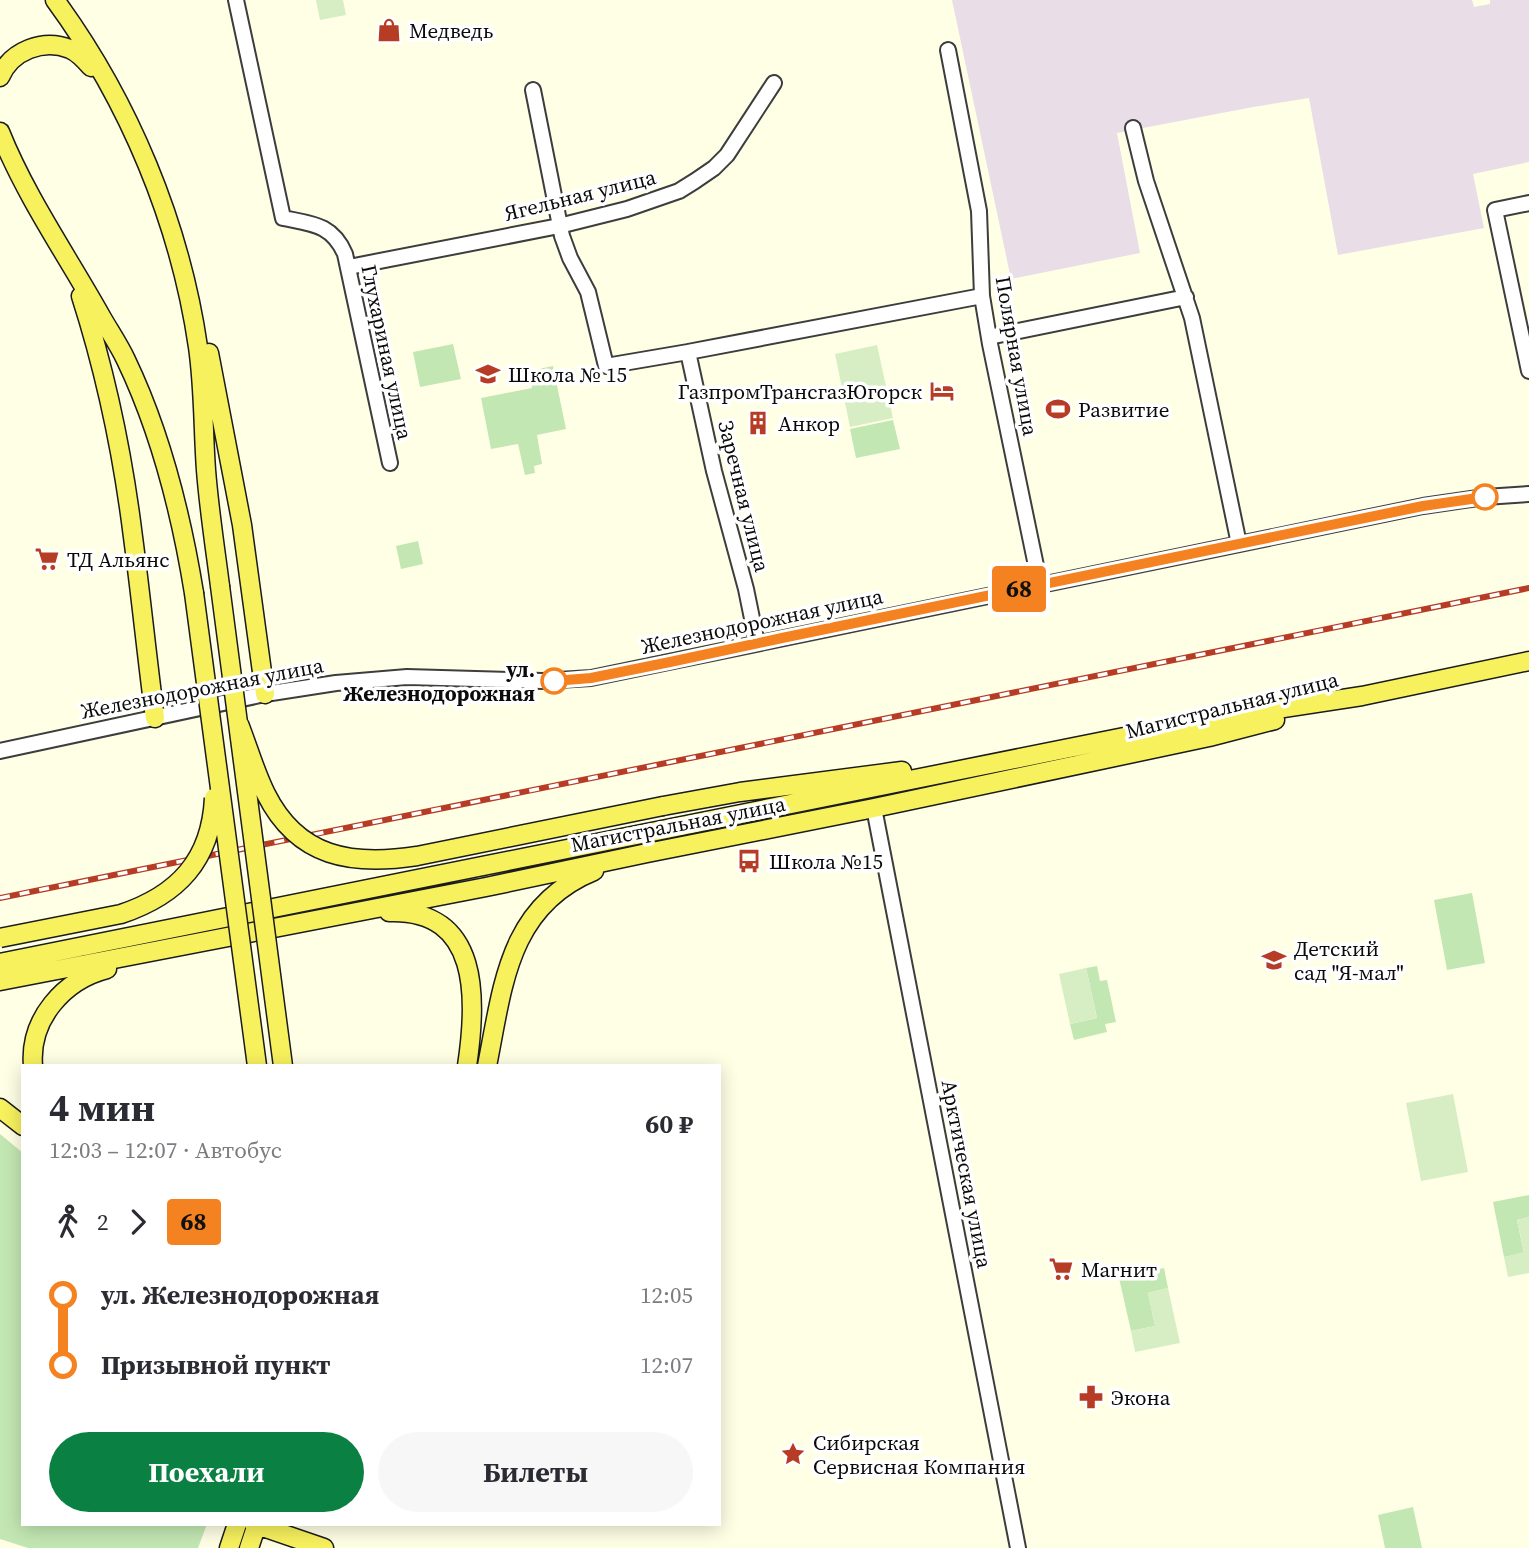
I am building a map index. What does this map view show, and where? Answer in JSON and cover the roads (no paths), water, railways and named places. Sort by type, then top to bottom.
[{"type":"main road","points":[[55,0],[86,45],[112,91],[136,140],[190,269],[204,323],[242,525],[265,694]]},
{"type":"main road","points":[[0,77],[7,65],[23,51],[41,46],[62,47],[78,54],[112,91]]},
{"type":"main road","points":[[1,132],[30,193],[125,358],[143,401],[176,501],[194,593],[257,1064]]},
{"type":"main road","points":[[163,207],[188,290],[197,339],[207,483],[284,1064]]},
{"type":"main road","points":[[69,259],[92,330],[113,417],[133,535],[155,718]]},
{"type":"main road","name":"Магистральная улица","points":[[0,963],[1212,719],[1362,696],[1529,661]]},
{"type":"main road","name":"Магистральная улица","points":[[0,981],[486,887],[874,808],[1209,737],[1362,696]]},
{"type":"main road","points":[[239,724],[266,793],[275,809],[298,835],[318,849],[335,856],[379,861],[417,856],[740,792],[922,769],[1051,743],[1144,733]]},
{"type":"main road","points":[[0,938],[121,914],[160,897],[176,885],[195,865],[208,837],[214,802],[214,746]]},
{"type":"main road","points":[[487,1064],[515,947],[532,918],[558,891],[574,880],[647,853]]},
{"type":"main road","points":[[285,925],[329,923],[393,912],[422,916],[442,926],[461,949],[471,980],[473,1005],[467,1064]]},
{"type":"main road","points":[[33,1064],[33,1047],[40,1024],[58,998],[80,979],[91,973],[163,956],[213,939]]},
{"type":"main road","points":[[0,1108],[21,1124]]},
{"type":"main road","points":[[229,1548],[236,1526]]},
{"type":"main road","points":[[249,1548],[256,1526]]},
{"type":"main road","points":[[259,1526],[324,1548]]},
{"type":"street","name":"Глухариная улица","points":[[236,0],[283,218],[328,230],[341,245],[349,267],[390,463]]},
{"type":"street","name":"Полярная улица","points":[[948,50],[979,211],[982,296],[989,337],[1040,585]]},
{"type":"street","name":"Ягельная улица","points":[[349,267],[559,226],[648,203],[679,191],[714,168],[727,155],[774,83]]},
{"type":"street","points":[[533,90],[564,246],[588,292],[606,366],[982,296]]},
{"type":"street","points":[[1133,128],[1146,181],[1186,297],[1239,544]]},
{"type":"street","points":[[1529,203],[1495,210],[1529,370]]},
{"type":"street","points":[[989,337],[1186,297]]},
{"type":"street","name":"Заречная улица","points":[[688,352],[714,471],[746,589],[757,643]]},
{"type":"street","name":"Железнодорожная улица","points":[[0,751],[265,694],[336,683],[407,677],[564,681],[591,678],[1423,506],[1529,494]]},
{"type":"street","name":"Арктическая улица","points":[[874,808],[1018,1548]]},
{"type":"railway","points":[[0,898],[1529,588]]},
{"type":"place","name":"Медведь","points":[[389,30]]},
{"type":"place","name":"Школа № 15","points":[[488,374]]},
{"type":"place","name":"ГазпромТрансгазЮгорск","points":[[942,391]]},
{"type":"place","name":"Развитие","points":[[1058,409]]},
{"type":"place","name":"Анкор","points":[[758,423]]},
{"type":"place","name":"ТД Альянс","points":[[47,559]]},
{"type":"place","name":"ул. Железнодорожная","points":[[554,681]]},
{"type":"place","name":"Школа №15","points":[[749,861]]},
{"type":"place","name":"Детский сад \"Я-мал\"","points":[[1274,960]]},
{"type":"place","name":"Магнит","points":[[1061,1269]]},
{"type":"place","name":"Экона","points":[[1091,1397]]},
{"type":"place","name":"Сибирская Сервисная Компания","points":[[793,1454]]}]
